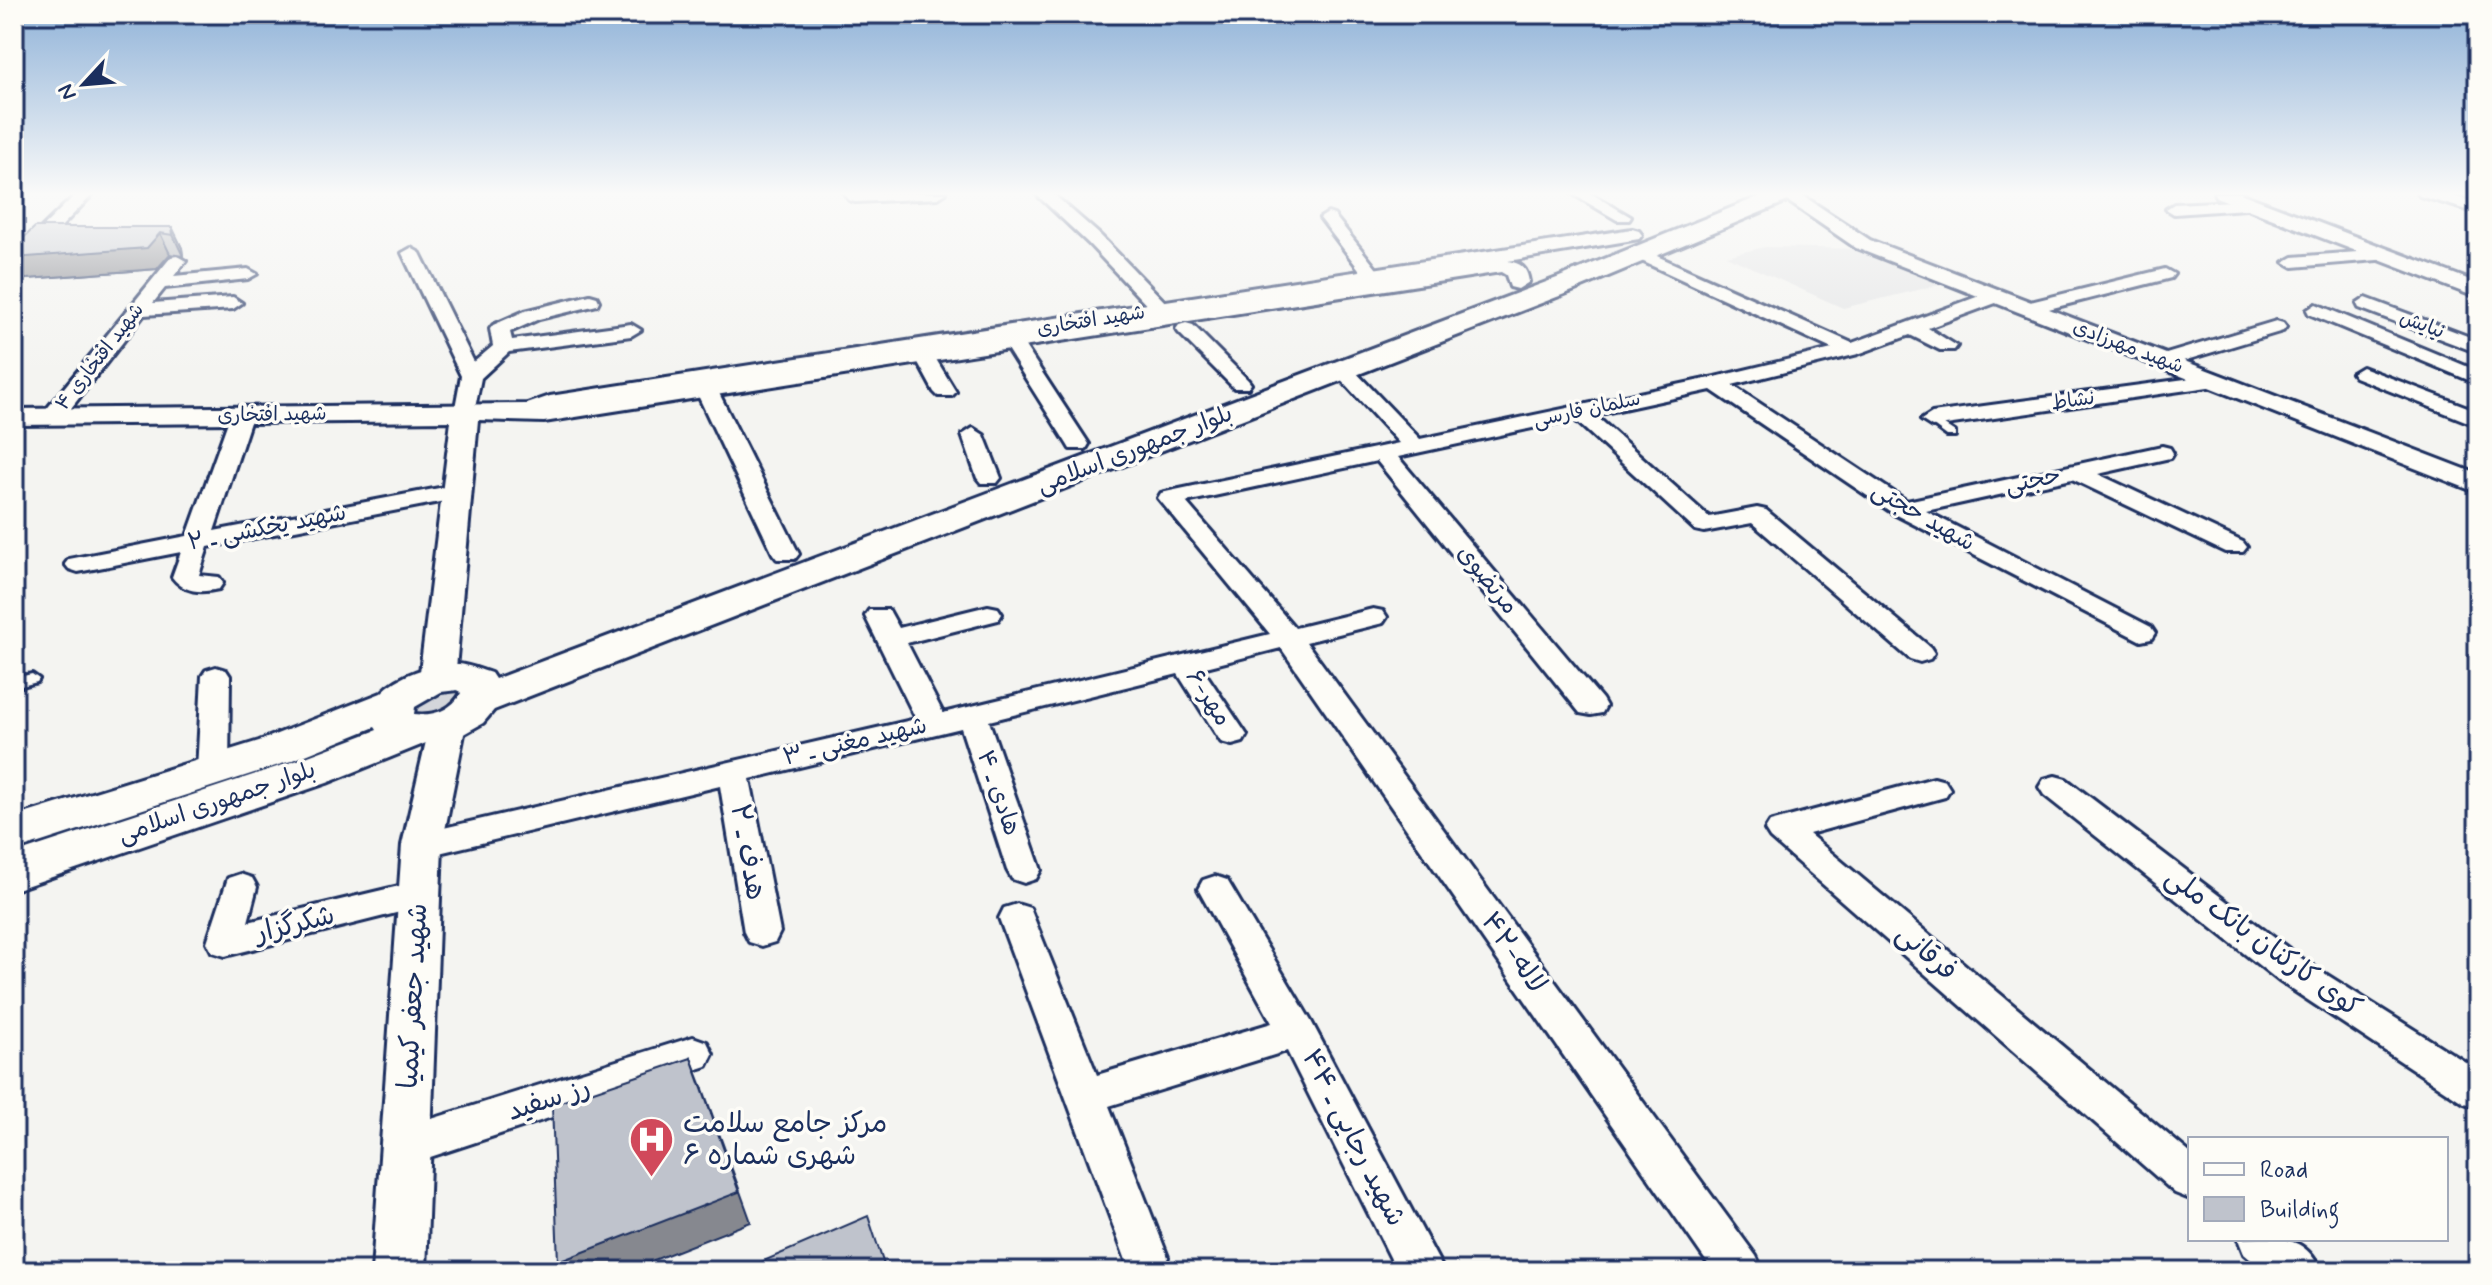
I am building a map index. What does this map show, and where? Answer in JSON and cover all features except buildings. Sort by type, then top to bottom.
[{"type":"main road","name":"بلوار جمهوری اسلامی","points":[[14,872],[441,703],[786,554],[1518,282],[1588,253]]},
{"type":"main road","name":"بلوار جمهوری اسلامی","points":[[441,703],[1343,370],[1593,253]]},
{"type":"main road","name":"بلوار جمهوری اسلامی","points":[[14,834],[213,771],[307,757]]},
{"type":"street","points":[[411,253],[471,376],[465,413]]},
{"type":"street","points":[[1107,253],[1162,310]]},
{"type":"street","points":[[1355,253],[1374,277]]},
{"type":"street","name":"شهید افتخاری","points":[[15,418],[465,413],[540,408],[1374,277],[1480,265],[1541,253]]},
{"type":"street","points":[[1665,253],[1851,350]]},
{"type":"street","name":"شهید مهرزادی","points":[[1886,253],[2478,484]]},
{"type":"street","points":[[2378,253],[2478,291]]},
{"type":"street","points":[[2293,262],[2383,255]]},
{"type":"street","name":"شهید افتخاری ۴","points":[[53,416],[177,261]]},
{"type":"street","points":[[540,408],[544,414],[1480,265],[1512,268],[1517,273],[1518,282]]},
{"type":"street","points":[[158,283],[248,274]]},
{"type":"street","points":[[2029,308],[2165,274]]},
{"type":"street","name":"سلمان فارسی","points":[[1170,498],[1715,383],[1851,350],[1997,296]]},
{"type":"street","points":[[503,347],[500,329],[512,322],[590,301]]},
{"type":"street","points":[[136,310],[233,303]]},
{"type":"street","name":"نیایش","points":[[2366,304],[2478,347]]},
{"type":"street","points":[[2316,310],[2478,378]]},
{"type":"street","points":[[2163,361],[2276,327]]},
{"type":"street","points":[[1912,328],[1947,346]]},
{"type":"street","points":[[1186,329],[1241,384]]},
{"type":"street","points":[[471,376],[503,347],[631,330]]},
{"type":"street","points":[[1012,341],[1078,444]]},
{"type":"street","points":[[924,355],[945,392]]},
{"type":"street","points":[[1343,370],[1415,447]]},
{"type":"street","points":[[2362,373],[2478,419]]},
{"type":"street","name":"نشاط","points":[[1932,420],[2215,381]]},
{"type":"street","name":"شهید حجتی","points":[[1715,383],[1903,509],[2141,633]]},
{"type":"street","points":[[706,389],[786,554]]},
{"type":"street","points":[[1579,412],[1704,525],[1757,515],[1920,653]]},
{"type":"street","name":"شهید جعفر کیمیا","points":[[399,1271],[422,845],[441,703],[455,492],[465,413]]},
{"type":"street","points":[[210,583],[195,584],[185,577],[241,416]]},
{"type":"street","points":[[973,435],[989,478]]},
{"type":"street","name":"حجتی","points":[[1903,509],[2162,453]]},
{"type":"street","name":"مرتضوی","points":[[1383,454],[1591,706]]},
{"type":"street","points":[[2075,472],[2234,547]]},
{"type":"street","name":"شهید یخکشی ـ ۲","points":[[78,564],[455,492]]},
{"type":"street","name":"لاله-۴۲","points":[[1170,498],[1287,636],[1740,1271]]},
{"type":"street","points":[[934,724],[885,627],[988,614]]},
{"type":"street","name":"شهید مغنی ـ ۳","points":[[422,845],[972,716],[1373,617]]},
{"type":"street","name":"مهر-۶","points":[[1184,662],[1232,735]]},
{"type":"street","points":[[213,771],[216,676]]},
{"type":"street","name":"هادی ـ ۴","points":[[972,716],[1024,870]]},
{"type":"street","name":"هدف ـ ۲","points":[[733,771],[762,932]]},
{"type":"street","name":"کوی کارکنان بانک ملی","points":[[2055,787],[2292,971],[2478,1091]]},
{"type":"street","name":"فرقانی","points":[[1934,789],[1782,830],[2188,1177]]},
{"type":"street","name":"شکرگزار","points":[[240,887],[225,942],[420,894]]},
{"type":"street","points":[[1215,889],[1297,1032]]},
{"type":"street","points":[[1017,918],[1146,1257]]},
{"type":"street","name":"شهید رجایی ـ ۴۴","points":[[1085,1096],[1297,1032],[1421,1271]]},
{"type":"street","name":"رز سفید","points":[[406,1146],[693,1054]]},
{"type":"street","points":[[2262,1241],[2298,1271]]},
{"type":"lane","points":[[1932,420],[1951,434]]},
{"type":"lane","points":[[14,683],[32,679]]},
{"type":"shaded area","points":[[1739,253],[1869,253],[1947,283],[1843,308],[1726,256]]},
{"type":"shaded area","points":[[455,687],[460,692],[458,699],[448,709],[427,715],[412,714],[409,701]]},
{"type":"place","name":"مرکز جامع سلامت شهری شماره ۶","points":[[652,1179]]}]
